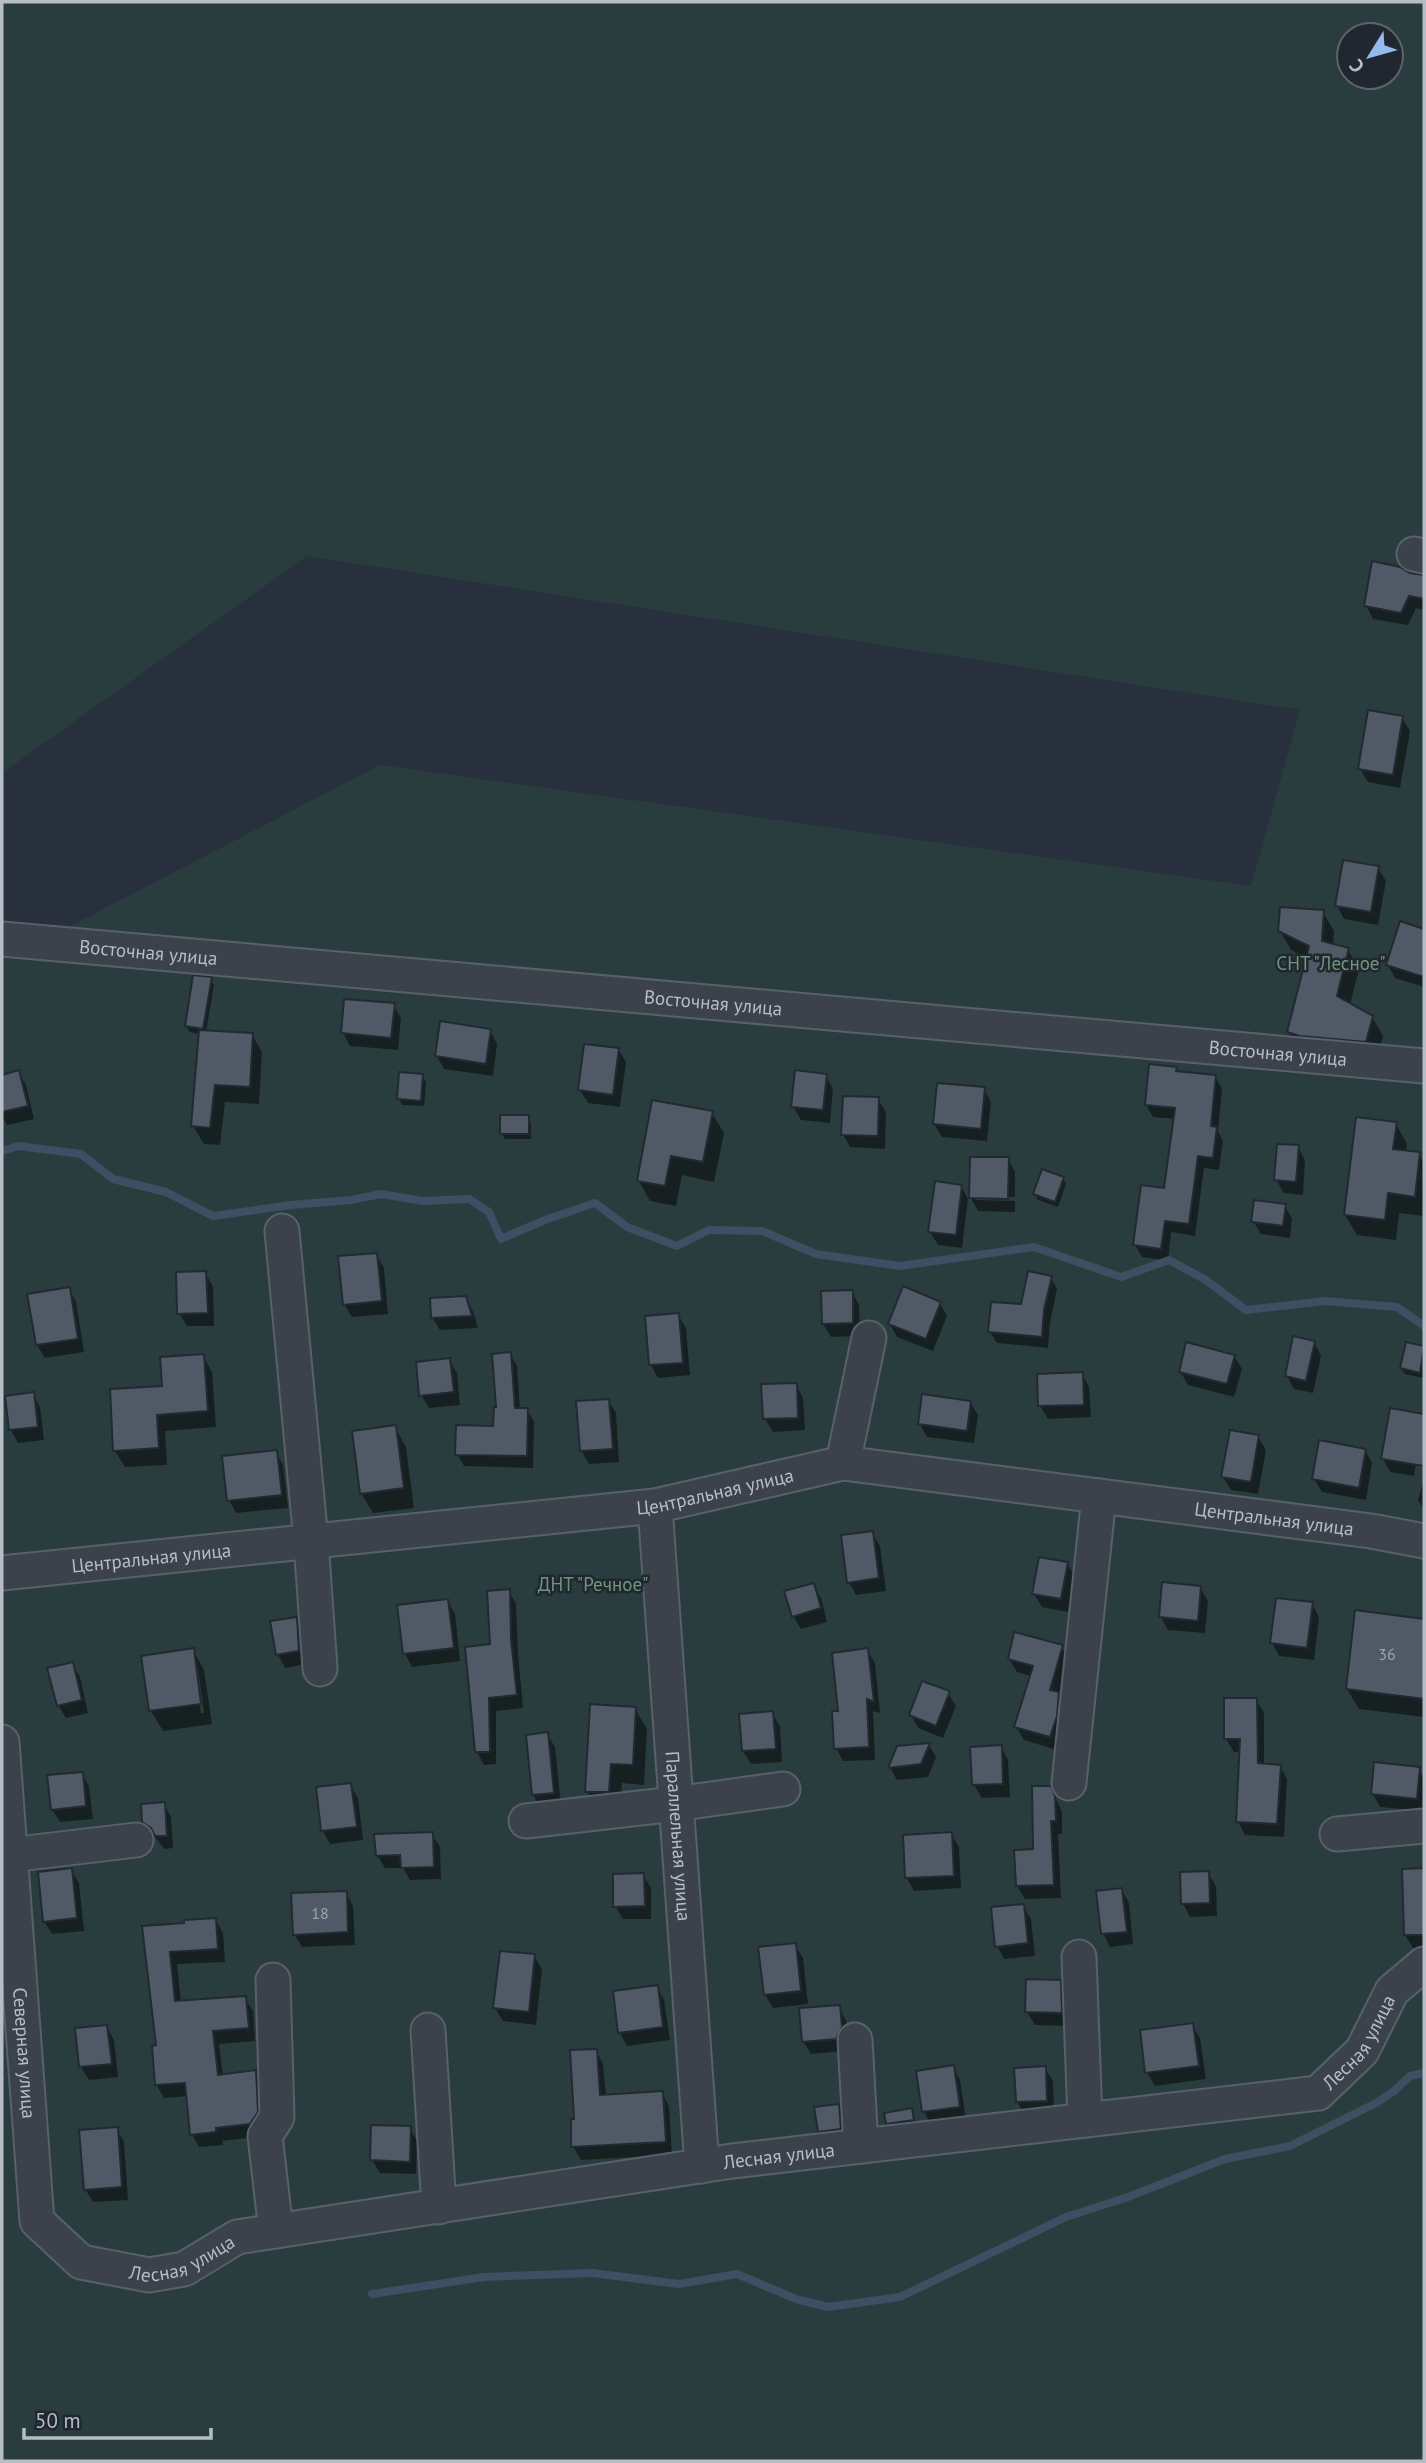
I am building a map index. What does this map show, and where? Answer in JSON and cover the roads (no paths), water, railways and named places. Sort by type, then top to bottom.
[{"type":"street","name":"Восточная улица","points":[[2,939],[1424,1066]]},
{"type":"street","points":[[282,1231],[320,1669]]},
{"type":"street","points":[[843,1463],[869,1338]]},
{"type":"street","name":"Центральная улица","points":[[2,1573],[655,1506],[843,1463],[1371,1531],[1424,1541]]},
{"type":"street","points":[[1069,1783],[1099,1496]]},
{"type":"street","name":"Параллельная улица","points":[[655,1506],[702,2166]]},
{"type":"street","name":"Северная улица","points":[[2,1742],[37,2221],[81,2262]]},
{"type":"street","points":[[526,1821],[783,1789]]},
{"type":"street","points":[[1337,1834],[1424,1826]]},
{"type":"street","points":[[10,1855],[136,1840]]},
{"type":"street","points":[[1079,1957],[1085,2120]]},
{"type":"street","name":"Лесная улица","points":[[81,2262],[149,2276],[184,2269],[237,2237],[702,2166],[1318,2093],[1362,2051],[1392,1991],[1424,1964]]},
{"type":"street","points":[[274,1980],[276,2117],[265,2136],[276,2231]]},
{"type":"street","points":[[428,2030],[439,2207]]},
{"type":"street","points":[[855,2040],[861,2146]]},
{"type":"waterway","points":[[2,1151],[18,1146],[81,1154],[113,1179],[166,1192],[213,1216],[381,1194],[423,1201],[469,1199],[489,1212],[501,1239],[595,1203],[627,1227],[677,1246],[709,1230],[762,1231],[816,1254],[900,1266],[1034,1247],[1121,1277],[1169,1260],[1206,1280],[1246,1310],[1325,1301],[1397,1307],[1424,1326]]},
{"type":"waterway","points":[[372,2294],[484,2277],[592,2273],[679,2284],[737,2274],[796,2299],[828,2307],[900,2297],[1066,2217],[1128,2197],[1225,2159],[1290,2146],[1376,2103],[1410,2076],[1424,2073]]},
{"type":"park label","name":"СНТ \"Лесное\"","points":[[1331,963]]},
{"type":"park label","name":"ДНТ \"Речное\"","points":[[593,1584]]}]
